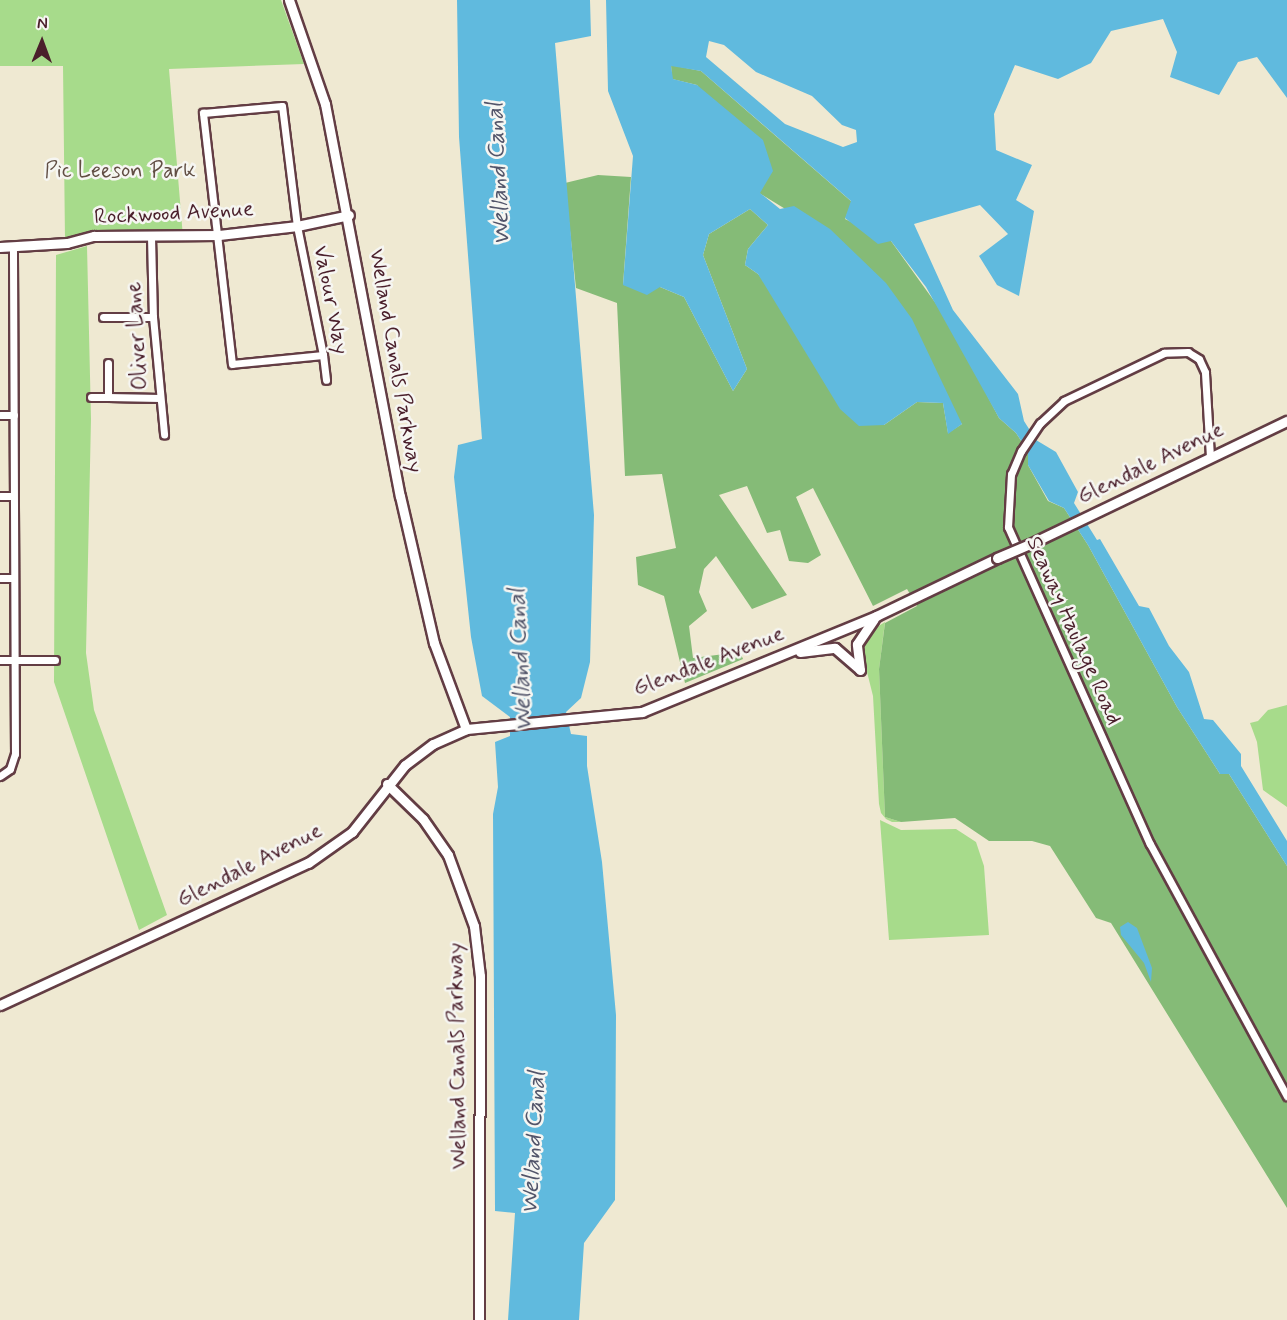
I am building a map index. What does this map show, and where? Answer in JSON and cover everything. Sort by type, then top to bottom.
[{"type":"main road","name":"Welland Canals Parkway","points":[[289,0],[325,104],[349,215],[406,519],[434,643],[466,729]]},
{"type":"main road","name":"Rockwood Avenue","points":[[0,247],[94,236],[219,235],[297,226],[349,215]]},
{"type":"main road","name":"Glendale Avenue","points":[[0,1005],[308,863],[352,832],[387,784],[419,753],[466,729],[642,712],[876,616],[1287,421]]},
{"type":"main road","points":[[781,656],[835,648],[860,670],[857,644],[876,616]]},
{"type":"main road","name":"Welland Canals Parkway","points":[[387,784],[423,819],[448,855],[474,926],[480,976],[479,1320]]},
{"type":"street","name":"Valour Way","points":[[219,235],[203,113],[282,106],[297,226],[324,355],[326,380]]},
{"type":"street","points":[[219,235],[232,364],[324,355]]},
{"type":"street","name":"Oliver Lane","points":[[151,237],[153,317],[164,434]]},
{"type":"street","points":[[0,776],[10,769],[15,754],[13,247]]},
{"type":"street","points":[[103,317],[153,317]]},
{"type":"street","name":"Seaway Haulage Road","points":[[1210,457],[1204,372],[1199,359],[1188,352],[1164,353],[1064,401],[1040,423],[1021,451],[1008,491],[1008,527],[1020,560],[1150,844],[1287,1096]]},
{"type":"street","points":[[108,363],[108,397]]},
{"type":"street","points":[[91,397],[160,398]]},
{"type":"street","points":[[0,415],[14,415]]},
{"type":"street","points":[[0,496],[13,496]]},
{"type":"street","points":[[0,578],[14,578]]},
{"type":"street","points":[[0,660],[55,660]]},
{"type":"green space","name":"Pic Leeson Park","points":[[0,0],[281,0],[304,64],[169,69],[183,237],[65,240],[63,66],[0,66]]},
{"type":"green space","points":[[671,65],[701,71],[852,202],[845,219],[891,241],[947,319],[999,418],[1016,433],[1028,451],[1028,465],[1048,501],[1064,508],[1088,545],[1177,707],[1220,774],[1229,774],[1287,866],[1287,1208],[1111,923],[1096,918],[1050,846],[1032,841],[989,841],[955,818],[901,822],[885,817],[879,669],[885,623],[917,606],[907,589],[873,606],[813,488],[796,497],[821,555],[808,563],[789,561],[780,530],[767,533],[747,486],[719,495],[787,595],[752,609],[716,556],[704,569],[699,592],[707,611],[689,626],[693,658],[740,652],[743,659],[685,683],[664,596],[638,585],[636,557],[676,548],[662,474],[625,476],[617,303],[576,288],[565,183],[598,175],[631,177],[623,285],[660,287],[684,297],[733,391],[747,369],[703,255],[709,234],[750,209],[768,225],[748,249],[745,265],[758,274],[884,425],[917,402],[943,403],[948,433],[962,424],[787,210],[759,193],[697,85],[672,79]]},
{"type":"green space","points":[[87,246],[91,419],[86,653],[94,710],[167,915],[139,930],[54,682],[56,255]]},
{"type":"green space","points":[[885,622],[879,669],[885,817],[901,822],[892,822],[886,819],[881,813],[873,696],[860,644],[867,633]]},
{"type":"green space","points":[[1287,705],[1287,807],[1263,790],[1257,742],[1250,723],[1258,721],[1268,710]]},
{"type":"green space","points":[[880,820],[901,830],[956,829],[976,842],[984,866],[989,935],[889,940]]},
{"type":"water","name":"Welland Canal","points":[[457,0],[590,0],[591,36],[555,43],[594,515],[590,662],[581,698],[566,712],[571,734],[587,736],[587,766],[602,862],[616,1015],[615,1200],[584,1243],[579,1320],[508,1320],[515,1213],[495,1211],[493,814],[498,787],[495,742],[510,736],[510,717],[482,696],[471,637],[454,477],[458,445],[482,439],[459,137]]},
{"type":"water","points":[[606,0],[1287,0],[1287,98],[1257,57],[1238,62],[1219,95],[1170,77],[1177,52],[1163,19],[1111,31],[1091,63],[1058,79],[1015,65],[994,114],[996,150],[1032,165],[1016,200],[1034,211],[1019,296],[997,285],[979,256],[1008,234],[980,205],[914,224],[953,310],[1018,394],[1024,421],[1036,440],[1056,452],[1078,492],[1074,503],[1097,540],[1100,539],[1139,606],[1149,608],[1169,646],[1189,672],[1204,719],[1213,720],[1241,754],[1241,766],[1287,841],[1287,866],[1229,774],[1220,774],[1177,707],[1088,545],[1064,508],[1049,501],[1028,465],[1028,451],[1016,433],[999,418],[926,287],[891,241],[878,244],[845,218],[851,201],[701,71],[671,66],[673,79],[697,85],[763,140],[773,171],[760,193],[780,209],[794,206],[830,229],[886,283],[912,319],[962,424],[948,434],[943,403],[917,402],[884,425],[859,426],[840,409],[758,274],[745,265],[748,249],[768,225],[750,209],[709,234],[703,255],[747,369],[733,391],[684,297],[660,287],[647,295],[623,285],[633,156],[608,91]],"holes":[[[709,41],[724,45],[756,72],[812,96],[842,125],[856,130],[857,142],[843,147],[785,124],[706,57]]]},
{"type":"water","points":[[1128,922],[1137,928],[1152,968],[1151,982],[1144,963],[1121,935],[1120,927]]}]
